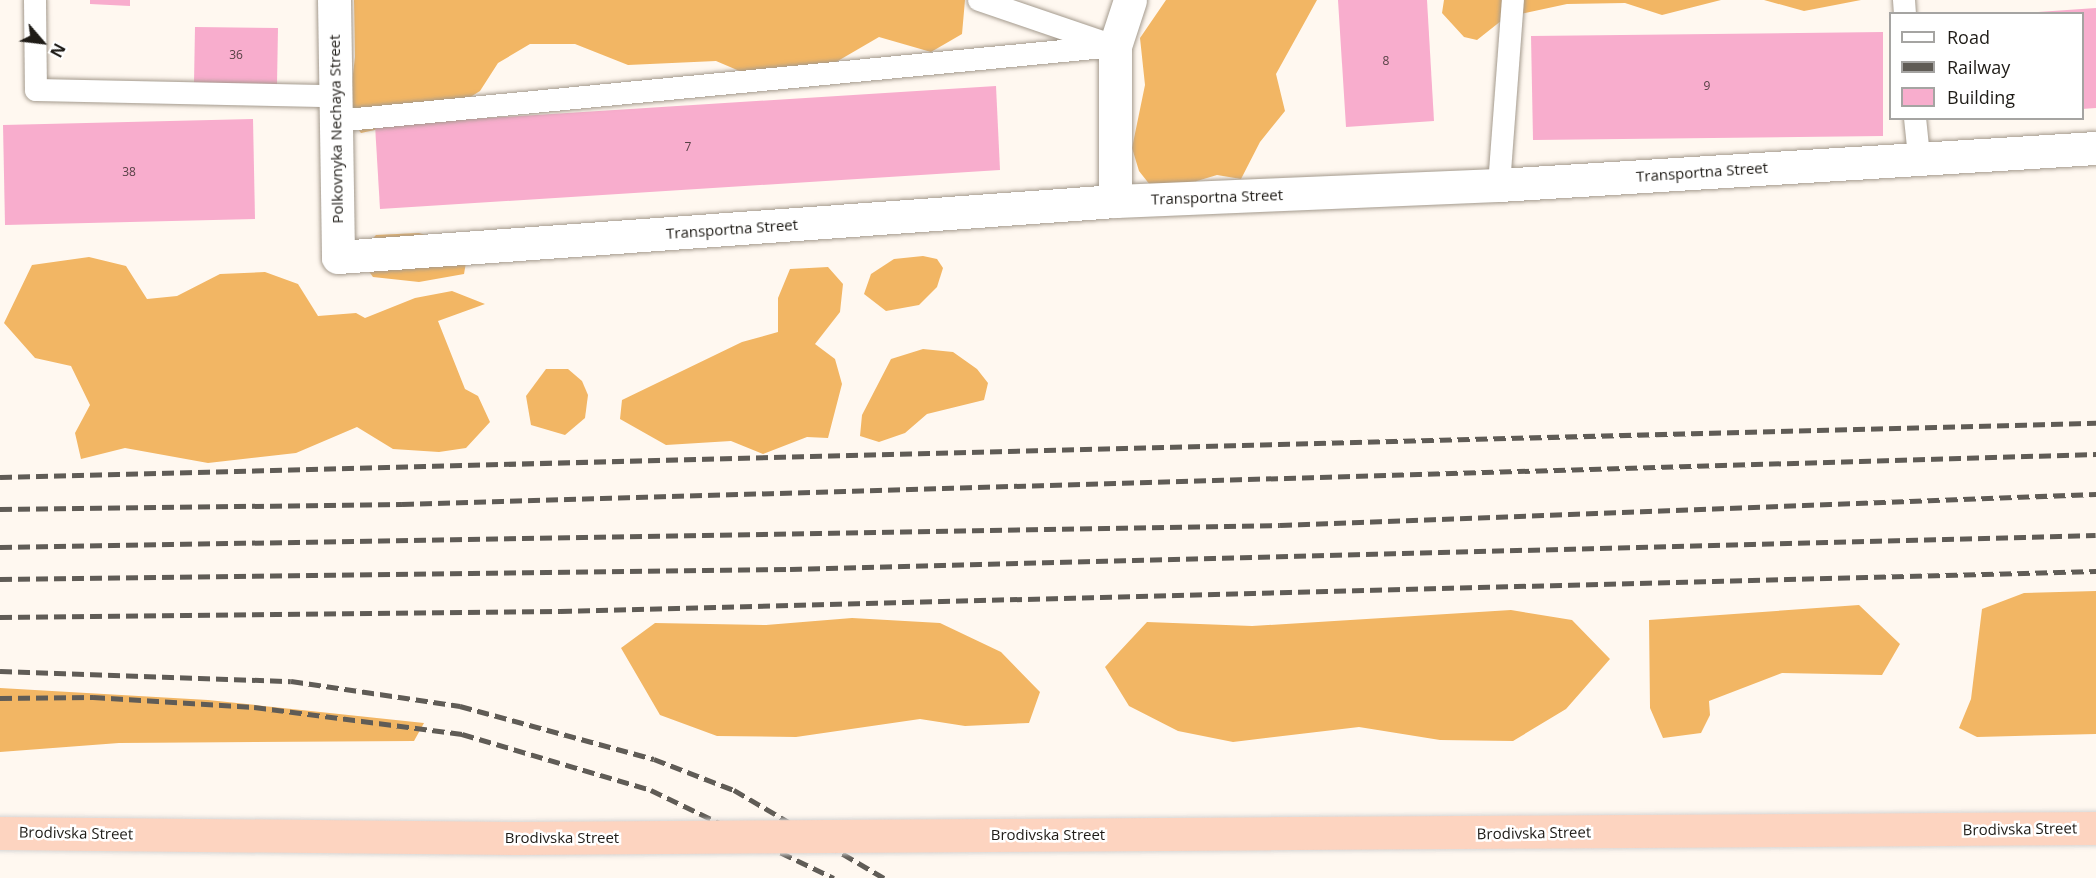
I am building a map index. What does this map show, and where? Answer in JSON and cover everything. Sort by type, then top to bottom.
[{"type":"main road","name":"Brodivska Street","points":[[0,833],[514,838],[2096,828]]},
{"type":"street","name":"Polkovnyka Nechaya Street","points":[[334,0],[338,257]]},
{"type":"street","points":[[1115,201],[1115,46],[1130,0]]},
{"type":"street","name":"Transportna Street","points":[[338,257],[1115,201],[1499,185],[1919,157],[2096,148]]},
{"type":"lane","points":[[35,0],[36,90],[335,109],[1115,46]]},
{"type":"lane","points":[[979,0],[1115,46]]},
{"type":"lane","points":[[1499,185],[1513,0]]},
{"type":"lane","points":[[1915,120],[1919,157]]},
{"type":"shaded area","points":[[354,0],[965,0],[962,34],[931,52],[879,37],[824,69],[763,81],[716,61],[628,65],[575,44],[530,44],[498,63],[480,91],[442,115],[361,133],[348,116],[355,57]]},
{"type":"shaded area","points":[[1166,0],[1317,0],[1276,74],[1285,111],[1260,142],[1241,179],[1217,175],[1197,181],[1177,197],[1154,190],[1139,171],[1132,148],[1145,85],[1140,38]]},
{"type":"shaded area","points":[[1444,0],[1721,0],[1662,15],[1625,3],[1567,4],[1506,17],[1477,40],[1464,37],[1442,13]]},
{"type":"shaded area","points":[[1764,0],[1861,0],[1804,11]]},
{"type":"shaded area","points":[[419,233],[454,244],[467,257],[464,274],[419,282],[373,277],[357,255],[376,235]]},
{"type":"shaded area","points":[[923,256],[937,259],[943,268],[937,287],[919,305],[886,311],[864,294],[871,274],[894,259]]},
{"type":"shaded area","points":[[89,257],[126,266],[147,299],[177,296],[220,274],[265,272],[298,284],[318,316],[356,313],[365,318],[415,298],[452,291],[485,304],[438,321],[465,389],[478,396],[490,422],[466,448],[439,452],[393,449],[357,427],[296,453],[208,463],[125,448],[81,459],[75,433],[90,405],[71,366],[35,358],[4,323],[32,265]]},
{"type":"shaded area","points":[[828,267],[843,284],[840,312],[815,344],[835,359],[842,384],[828,438],[807,437],[763,454],[731,441],[666,445],[620,419],[622,400],[742,342],[778,332],[778,298],[790,269]]},
{"type":"shaded area","points":[[923,349],[953,352],[977,369],[988,383],[984,400],[927,414],[905,433],[879,442],[860,436],[862,415],[891,359]]},
{"type":"shaded area","points":[[546,369],[568,369],[582,381],[588,395],[585,418],[565,435],[531,425],[526,396]]},
{"type":"shaded area","points":[[2096,591],[2096,734],[1977,737],[1959,728],[1971,699],[1982,609],[2024,593]]},
{"type":"shaded area","points":[[1859,605],[1900,644],[1882,675],[1782,673],[1709,701],[1710,715],[1701,733],[1663,738],[1650,708],[1649,620]]},
{"type":"shaded area","points":[[1511,610],[1572,620],[1610,659],[1566,709],[1513,741],[1440,740],[1359,727],[1233,742],[1178,731],[1129,706],[1105,667],[1147,622],[1252,626]]},
{"type":"shaded area","points":[[852,618],[940,623],[1001,652],[1040,692],[1029,723],[965,726],[920,719],[796,737],[717,736],[660,715],[621,648],[655,623],[766,625]]},
{"type":"shaded area","points":[[0,688],[208,700],[424,723],[414,741],[119,743],[0,752]]},
{"type":"building","points":[[90,0],[130,0],[130,6],[90,4]]},
{"type":"building","points":[[1338,0],[1427,0],[1434,121],[1346,127]]},
{"type":"building","points":[[2096,8],[2096,108],[2084,109],[2084,12],[2038,12]]},
{"type":"building","points":[[195,27],[278,28],[277,84],[194,83]]},
{"type":"building","points":[[1883,32],[1883,136],[1533,140],[1531,36]]},
{"type":"building","points":[[996,86],[1000,170],[380,209],[375,125]]},
{"type":"building","points":[[253,119],[255,219],[5,225],[3,125]]},
{"type":"railway","points":[[0,477],[2096,423]]},
{"type":"railway","points":[[0,509],[402,504],[2096,454]]},
{"type":"railway","points":[[0,547],[1280,525],[2096,494]]},
{"type":"railway","points":[[0,579],[790,569],[2096,535]]},
{"type":"railway","points":[[0,617],[560,611],[2096,571]]},
{"type":"railway","points":[[0,671],[291,681],[460,706],[654,759],[734,790],[884,878]]},
{"type":"railway","points":[[0,698],[93,697],[254,707],[462,734],[651,790],[834,878]]}]
